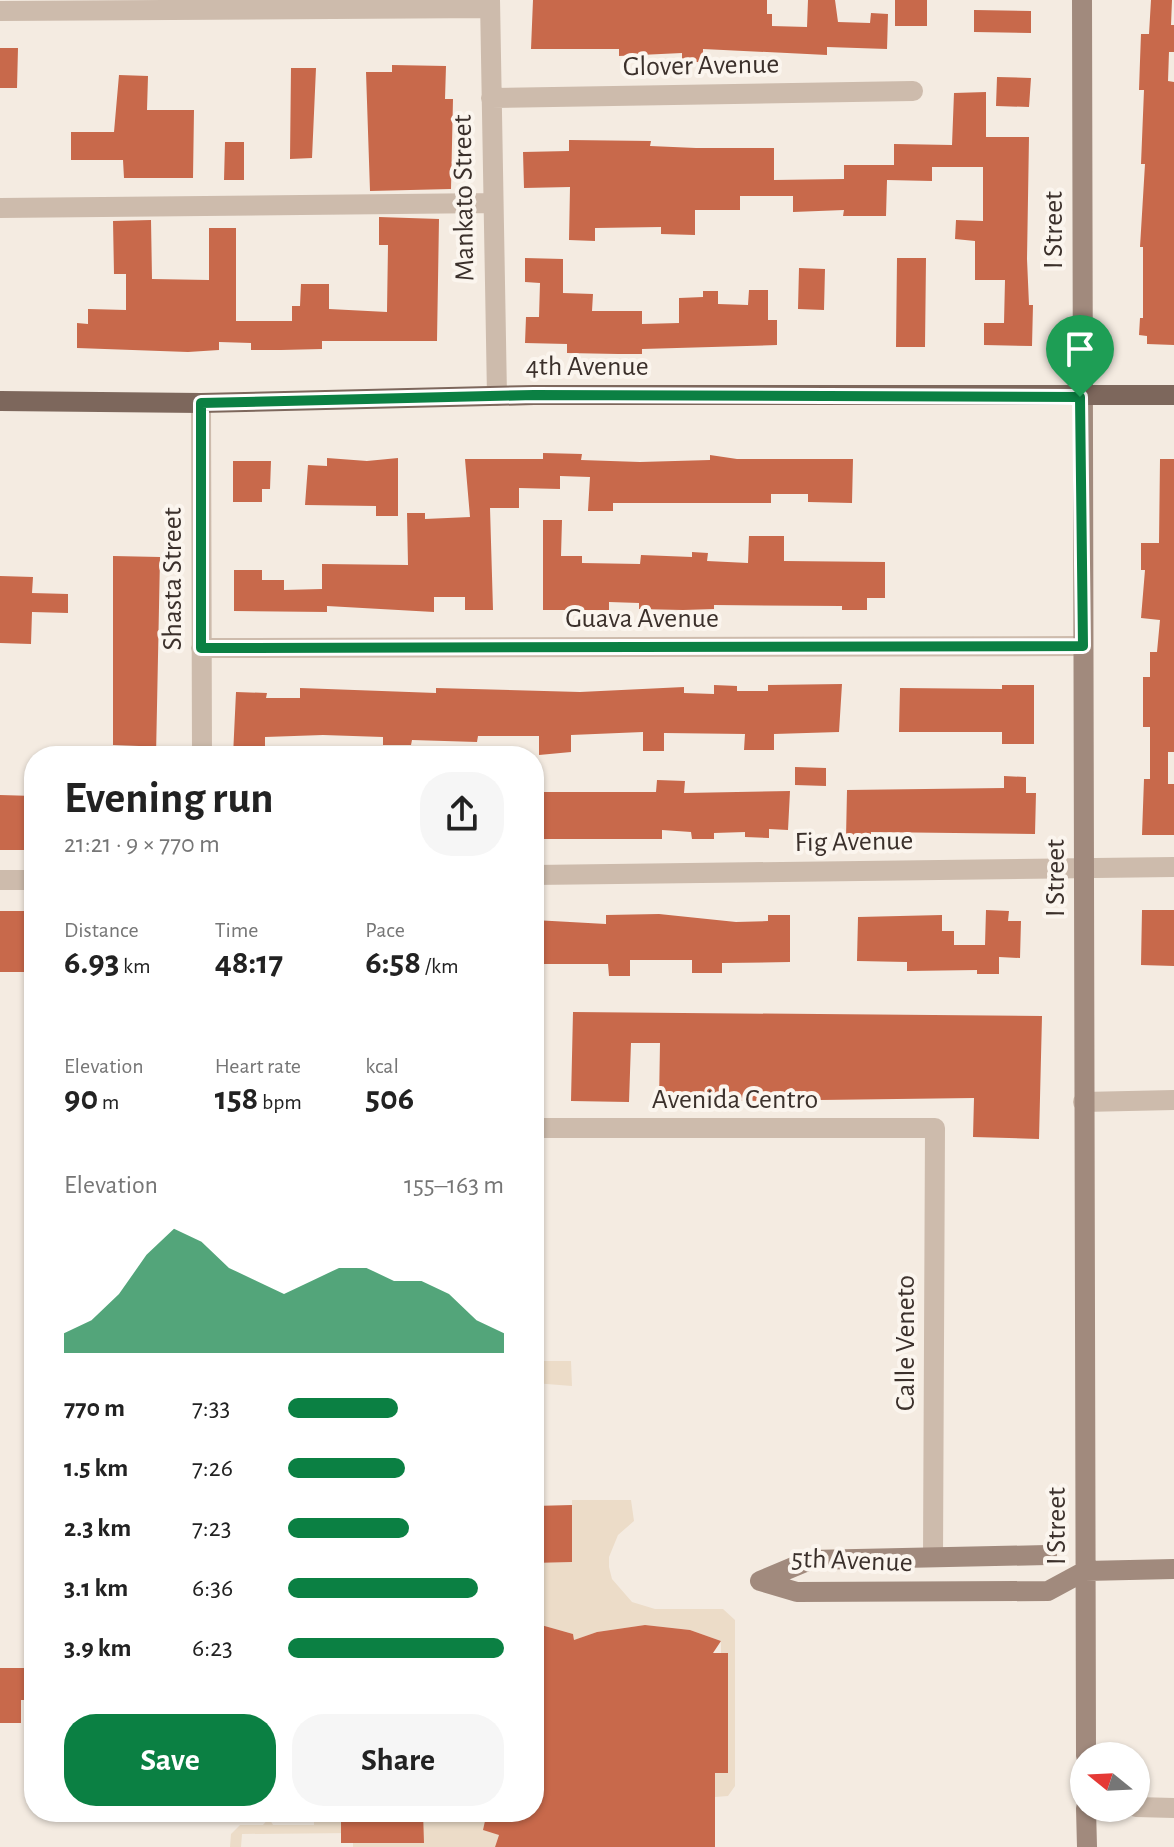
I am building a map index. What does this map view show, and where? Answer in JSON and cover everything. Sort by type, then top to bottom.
[{"type":"main road","name":"4th Avenue","points":[[0,401],[201,403],[497,396],[1174,395]]},
{"type":"street","name":"I Street","points":[[1082,0],[1080,397],[1086,1742]]},
{"type":"street","points":[[0,11],[490,4]]},
{"type":"street","name":"Mankato Street","points":[[490,4],[497,396]]},
{"type":"street","name":"Glover Avenue","points":[[491,98],[913,91]]},
{"type":"street","points":[[0,208],[492,203]]},
{"type":"street","name":"Shasta Street","points":[[201,403],[202,746]]},
{"type":"street","name":"Guava Avenue","points":[[201,648],[1083,646]]},
{"type":"street","name":"Fig Avenue","points":[[544,875],[1174,867]]},
{"type":"street","points":[[0,880],[24,880]]},
{"type":"street","points":[[1083,1102],[1174,1100]]},
{"type":"street","name":"Avenida Centro","points":[[544,1128],[935,1128]]},
{"type":"street","name":"Calle Veneto","points":[[933,1557],[935,1128]]},
{"type":"street","name":"5th Avenue","points":[[1085,1571],[1048,1591],[797,1592],[760,1581],[810,1560],[1050,1556],[1085,1571],[1174,1569]]},
{"type":"street","points":[[1150,1807],[1174,1808]]},
{"type":"street","points":[[1086,1822],[1087,1847]]},
{"type":"shaded area","points":[[544,1361],[571,1361],[572,1386],[544,1384]]},
{"type":"shaded area","points":[[572,1500],[631,1500],[634,1521],[618,1535],[609,1557],[612,1579],[632,1602],[655,1609],[723,1609],[735,1620],[735,1786],[728,1796],[715,1797],[715,1773],[728,1773],[728,1653],[721,1653],[721,1641],[690,1630],[645,1625],[597,1632],[574,1640],[573,1634],[544,1626],[544,1563],[572,1562]]},
{"type":"shaded area","points":[[271,1822],[273,1825],[314,1825],[314,1822],[357,1822],[423,1843],[423,1822],[490,1822],[499,1835],[495,1847],[353,1847],[353,1833],[242,1834],[241,1847],[230,1847],[231,1834],[240,1825]]},
{"type":"building","points":[[533,0],[767,0],[767,14],[772,14],[772,26],[807,27],[808,0],[835,0],[838,22],[870,23],[871,13],[888,14],[887,49],[827,47],[827,55],[703,49],[703,62],[682,62],[682,53],[619,56],[619,49],[531,49]]},
{"type":"building","points":[[895,0],[927,0],[927,26],[895,26]]},
{"type":"building","points":[[1151,0],[1172,0],[1171,25],[1174,25],[1174,52],[1169,52],[1168,81],[1174,82],[1174,345],[1147,344],[1147,336],[1139,335],[1140,318],[1143,318],[1143,247],[1140,247],[1145,164],[1141,164],[1144,90],[1139,90],[1140,61],[1141,34],[1149,34]]},
{"type":"building","points":[[974,10],[1031,11],[1031,33],[974,32]]},
{"type":"building","points":[[0,48],[18,48],[17,88],[0,88]]},
{"type":"building","points":[[392,65],[446,66],[445,99],[453,99],[451,189],[370,191],[366,72],[392,72]]},
{"type":"building","points":[[291,68],[316,68],[312,158],[290,159]]},
{"type":"building","points":[[119,75],[148,76],[147,110],[194,110],[193,178],[124,178],[123,160],[71,160],[71,132],[114,132]]},
{"type":"building","points":[[997,77],[1031,78],[1029,107],[996,106]]},
{"type":"building","points":[[986,92],[986,137],[1029,137],[1027,259],[1029,305],[1033,305],[1032,346],[984,345],[984,323],[1004,323],[1005,280],[975,280],[975,241],[955,239],[956,220],[983,221],[983,167],[932,167],[932,181],[887,180],[886,216],[843,216],[844,210],[793,212],[793,196],[740,196],[740,210],[695,210],[695,235],[661,234],[661,227],[595,228],[595,241],[569,240],[570,187],[524,188],[523,152],[569,151],[569,140],[651,141],[650,146],[696,148],[774,148],[774,180],[844,179],[844,165],[894,165],[894,144],[952,145],[954,93]]},
{"type":"building","points":[[225,142],[244,142],[244,180],[224,180]]},
{"type":"building","points":[[379,217],[439,219],[437,341],[322,341],[322,349],[281,350],[251,350],[251,343],[219,342],[219,350],[188,352],[77,348],[77,323],[88,324],[88,309],[126,310],[126,274],[114,274],[113,221],[151,220],[152,279],[209,280],[209,228],[236,228],[236,321],[292,321],[292,306],[300,306],[301,284],[329,284],[329,309],[387,312],[388,245],[379,245]]},
{"type":"building","points":[[525,258],[563,259],[563,293],[593,294],[592,311],[642,311],[642,324],[679,323],[679,298],[703,297],[703,291],[718,291],[718,304],[748,305],[749,290],[768,290],[768,320],[777,320],[777,345],[642,349],[642,354],[618,354],[567,353],[567,344],[525,343],[526,317],[539,317],[540,283],[525,282]]},
{"type":"building","points":[[897,258],[926,258],[925,347],[896,347]]},
{"type":"building","points":[[799,268],[825,269],[824,310],[798,309]]},
{"type":"building","points":[[543,453],[582,454],[581,460],[640,462],[710,460],[710,455],[737,459],[853,459],[852,503],[808,502],[808,494],[771,494],[771,503],[613,503],[613,511],[588,511],[590,477],[560,476],[560,489],[519,488],[519,508],[490,508],[493,610],[465,610],[465,597],[434,597],[434,612],[327,606],[327,612],[234,611],[234,570],[262,570],[262,580],[284,580],[284,590],[322,589],[322,564],[408,565],[407,513],[425,513],[425,519],[470,517],[465,459],[543,459]]},
{"type":"building","points":[[327,458],[367,461],[398,458],[398,516],[376,516],[376,506],[305,505],[308,465],[327,466]]},
{"type":"building","points":[[1160,459],[1174,459],[1174,752],[1168,752],[1168,784],[1174,784],[1174,835],[1142,835],[1144,779],[1150,779],[1150,727],[1143,727],[1143,677],[1150,677],[1150,652],[1157,652],[1160,620],[1141,618],[1145,570],[1141,570],[1141,543],[1159,543]]},
{"type":"building","points":[[233,461],[271,461],[270,489],[262,489],[262,502],[233,502]]},
{"type":"building","points":[[543,520],[562,520],[561,556],[582,556],[582,563],[640,564],[641,555],[692,557],[692,552],[708,553],[707,561],[748,563],[749,536],[784,536],[784,561],[885,562],[885,598],[867,598],[867,610],[842,610],[842,606],[714,605],[714,609],[639,609],[639,603],[609,602],[609,610],[543,610]]},
{"type":"building","points":[[113,556],[160,557],[156,746],[113,745]]},
{"type":"building","points":[[0,576],[33,577],[32,593],[68,594],[68,613],[32,612],[31,644],[0,643]]},
{"type":"building","points":[[842,684],[839,732],[774,734],[774,750],[744,750],[745,734],[664,733],[664,751],[643,751],[643,732],[571,735],[571,752],[544,755],[544,746],[539,746],[539,736],[478,736],[477,742],[412,740],[411,745],[383,745],[383,737],[323,735],[265,737],[265,746],[233,746],[236,692],[267,693],[266,698],[300,698],[300,688],[436,693],[436,688],[580,692],[684,687],[684,693],[714,694],[714,685],[737,686],[737,691],[768,691],[768,685]]},
{"type":"building","points":[[1002,685],[1034,685],[1034,744],[1002,744],[1002,732],[899,732],[900,688],[1002,689]]},
{"type":"building","points":[[795,767],[826,768],[826,786],[795,785]]},
{"type":"building","points":[[1004,776],[1026,777],[1026,793],[1036,793],[1035,834],[871,832],[871,838],[846,838],[847,790],[1004,788]]},
{"type":"building","points":[[657,780],[685,781],[684,793],[790,791],[788,830],[769,829],[769,838],[745,837],[745,832],[714,833],[714,839],[692,839],[691,832],[662,830],[662,839],[544,839],[544,792],[656,792]]},
{"type":"building","points":[[0,795],[24,796],[24,850],[0,850]]},
{"type":"building","points":[[986,910],[1009,911],[1008,921],[1021,921],[1020,958],[999,957],[999,974],[977,974],[977,970],[907,971],[907,962],[857,961],[858,917],[942,915],[942,931],[954,931],[954,945],[985,945]]},
{"type":"building","points":[[1142,910],[1174,910],[1174,966],[1141,965]]},
{"type":"building","points":[[0,911],[24,911],[24,972],[0,972]]},
{"type":"building","points":[[659,914],[736,922],[768,921],[768,915],[790,915],[790,962],[722,963],[722,973],[692,973],[692,960],[630,960],[630,976],[609,976],[608,964],[544,964],[544,921],[606,924],[606,915]]},
{"type":"building","points":[[573,1012],[1042,1016],[1039,1139],[973,1137],[974,1098],[659,1102],[660,1043],[631,1043],[629,1102],[571,1101]]},
{"type":"building","points":[[572,1505],[572,1562],[544,1563],[544,1506]]},
{"type":"building","points":[[645,1625],[690,1630],[721,1641],[713,1653],[728,1653],[728,1773],[715,1773],[715,1847],[495,1847],[499,1835],[483,1830],[485,1822],[544,1822],[544,1626],[573,1634],[574,1640],[597,1632]]},
{"type":"building","points":[[0,1668],[24,1668],[21,1723],[0,1723]]},
{"type":"building","points":[[341,1822],[423,1822],[424,1843],[341,1843]]},
{"type":"route","points":[[534,395],[1080,397],[1083,646],[201,648],[201,403],[534,395]]}]
